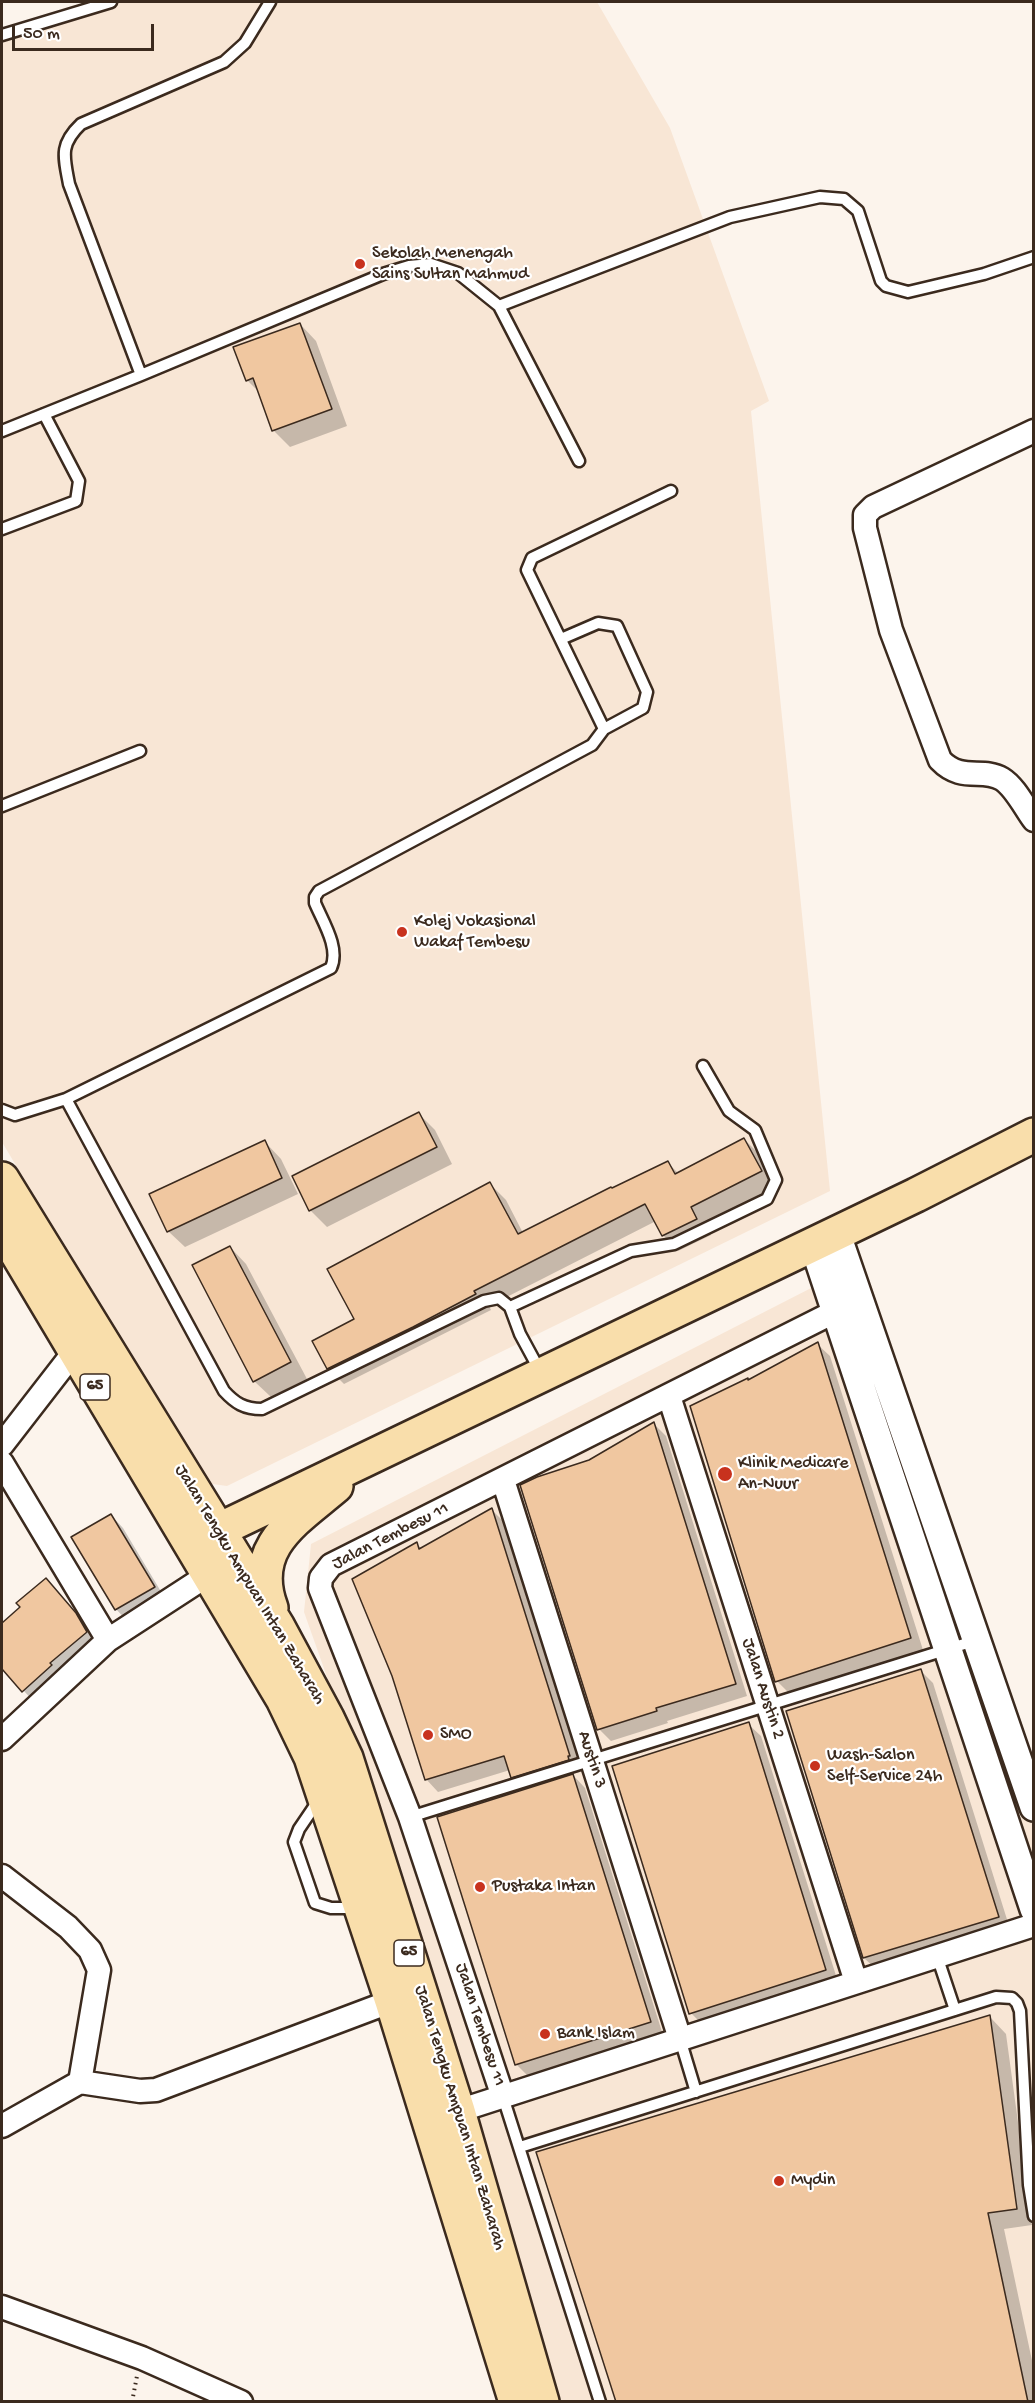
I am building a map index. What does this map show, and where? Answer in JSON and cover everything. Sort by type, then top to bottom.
[{"type":"main road","points":[[188,1545],[916,1195],[1034,1135]]},
{"type":"main road","name":"Jalan Tengku Ampuan Intan Zaharah","points":[[2,1179],[278,1627],[346,1758],[458,2111],[542,2402]]},
{"type":"main road","name":"Jalan Tengku Ampuan Intan Zaharah","points":[[3,1233],[283,1700],[311,1757],[392,2001],[516,2402]]},
{"type":"main road","points":[[278,1627],[265,1593],[264,1571],[274,1544],[284,1531],[372,1456]]},
{"type":"main road","points":[[184,1475],[203,1496],[222,1503],[271,1504]]},
{"type":"street","points":[[1034,431],[873,507],[865,515],[865,528],[891,630],[940,760],[945,766],[960,773],[993,776],[1004,780],[1034,820]]},
{"type":"street","points":[[825,1238],[860,1299],[1034,1807]]},
{"type":"street","points":[[825,1238],[835,1311],[1034,1909]]},
{"type":"street","name":"Jalan Tembesu 11","points":[[502,2097],[410,1817],[320,1588],[321,1578],[331,1565],[860,1299]]},
{"type":"street","points":[[2,1444],[74,1352]]},
{"type":"street","name":"Jalan Austin 2","points":[[669,1396],[856,1982]]},
{"type":"street","points":[[2,1463],[108,1640]]},
{"type":"street","name":"Austin 3","points":[[502,1480],[680,2039]]},
{"type":"street","points":[[2,1739],[108,1640],[208,1575]]},
{"type":"street","points":[[2,1876],[68,1927],[90,1950],[99,1970],[80,2082]]},
{"type":"street","points":[[458,2111],[1034,1925]]},
{"type":"street","points":[[2,2126],[80,2082],[140,2091],[156,2090],[392,2001]]},
{"type":"street","points":[[2,2307],[142,2358],[241,2402]]},
{"type":"lane","points":[[2,35],[111,2]]},
{"type":"lane","points":[[141,375],[69,184],[64,155],[68,136],[81,124],[224,62],[245,43],[270,2]]},
{"type":"lane","points":[[499,306],[730,217],[820,197],[844,199],[858,211],[881,281],[886,286],[908,292],[984,274],[1034,257]]},
{"type":"lane","points":[[2,431],[383,274],[409,266],[431,264],[458,273],[499,306],[579,461]]},
{"type":"lane","points":[[2,529],[76,501],[79,482],[44,414]]},
{"type":"lane","points":[[604,729],[526,570],[532,558],[670,491]]},
{"type":"lane","points":[[2,1110],[15,1115],[66,1099],[331,968],[334,951],[315,903],[315,897],[319,891],[592,745],[604,729],[643,708],[647,692],[617,626],[598,623],[561,639]]},
{"type":"lane","points":[[2,806],[140,751]]},
{"type":"lane","points":[[510,1307],[631,1251],[674,1244],[767,1199],[776,1180],[755,1130],[729,1111],[703,1066]]},
{"type":"lane","points":[[66,1099],[224,1391],[236,1404],[251,1409],[262,1409],[484,1301],[499,1298],[510,1307],[520,1334],[541,1374]]},
{"type":"lane","points":[[410,1817],[978,1640]]},
{"type":"lane","points":[[937,1956],[955,2010]]},
{"type":"lane","points":[[520,2147],[996,1997],[1012,1998],[1020,2011],[1029,2185],[1034,2216]]},
{"type":"lane","points":[[680,2039],[696,2092]]},
{"type":"lane","points":[[502,2097],[520,2147],[600,2402]]},
{"type":"shaded area","name":"Kolej Vokasional Wakaf Tembesu","points":[[90,2],[597,2],[670,128],[769,401],[751,411],[830,1191],[227,1486],[205,1483],[2,1142],[2,31]]},
{"type":"shaded area","points":[[860,1263],[1033,1758],[1033,2401],[551,2401],[373,1807],[304,1612],[311,1544]]},
{"type":"building","points":[[300,323],[332,409],[272,431],[253,378],[246,381],[233,347]]},
{"type":"building","points":[[419,1112],[437,1147],[309,1211],[292,1176]]},
{"type":"building","points":[[744,1138],[762,1171],[691,1207],[697,1219],[662,1236],[645,1204],[474,1291],[476,1294],[413,1327],[327,1369],[312,1341],[354,1319],[327,1269],[490,1182],[518,1234],[668,1161],[675,1174]]},
{"type":"building","points":[[265,1140],[282,1178],[167,1232],[149,1194]]},
{"type":"building","points":[[230,1246],[291,1362],[253,1382],[192,1265]]},
{"type":"building","points":[[818,1342],[911,1638],[775,1682],[690,1406],[748,1378],[748,1380]]},
{"type":"building","points":[[654,1422],[736,1684],[656,1708],[657,1711],[597,1730],[520,1485],[589,1460]]},
{"type":"building","points":[[492,1508],[570,1756],[568,1756],[569,1760],[511,1778],[504,1756],[425,1780],[392,1676],[352,1579],[417,1542],[419,1549]]},
{"type":"building","points":[[111,1514],[155,1587],[115,1610],[71,1537]]},
{"type":"building","points":[[46,1578],[76,1613],[87,1632],[50,1663],[52,1665],[22,1692],[2,1669],[2,1623],[20,1607],[16,1603]]},
{"type":"building","points":[[921,1669],[999,1917],[863,1958],[786,1711]]},
{"type":"building","points":[[749,1722],[826,1970],[689,2014],[612,1766]]},
{"type":"building","points":[[573,1774],[651,2022],[515,2065],[437,1817]]},
{"type":"building","name":"Mydin","points":[[990,2015],[1017,2209],[988,2213],[1028,2402],[616,2402],[536,2152]]},
{"type":"place","name":"Sekolah Menengah Sains Sultan Mahmud","points":[[360,264]]},
{"type":"place","name":"Kolej Vokasional Wakaf Tembesu","points":[[402,932]]},
{"type":"place","name":"Klinik Medicare An-Nuur","points":[[725,1474]]},
{"type":"place","name":"SMO","points":[[428,1735]]},
{"type":"place","name":"Wash-Salon Self-Service 24h","points":[[815,1766]]},
{"type":"place","name":"Pustaka Intan","points":[[480,1887]]},
{"type":"place","name":"Bank Islam","points":[[545,2034]]},
{"type":"place","name":"Mydin","points":[[779,2181]]}]
